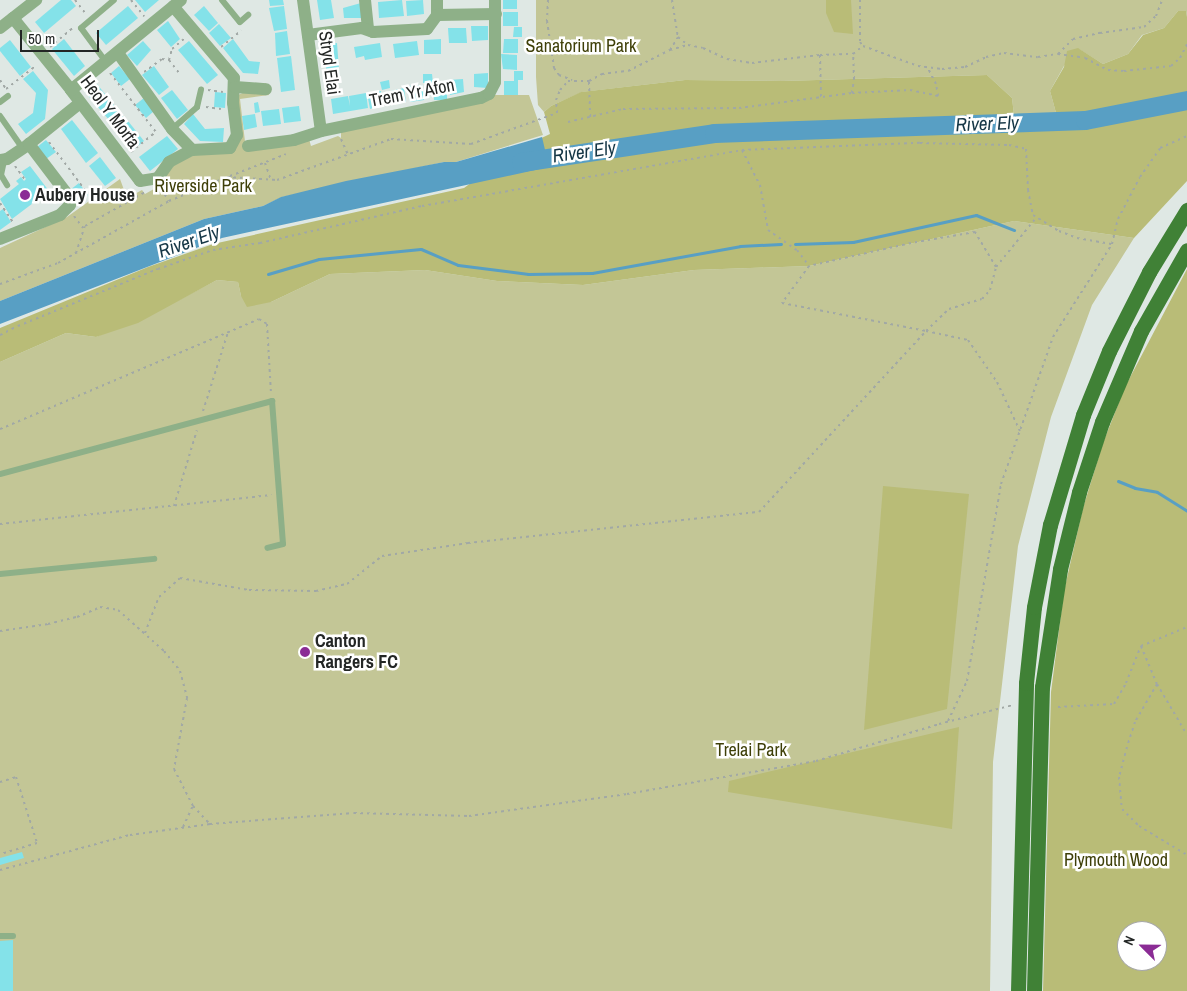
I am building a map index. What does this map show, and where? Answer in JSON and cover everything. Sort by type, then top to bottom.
[{"type":"main road","points":[[1018,991],[1026,684],[1034,607],[1050,525],[1082,415],[1109,351],[1149,272],[1187,210]]},
{"type":"main road","points":[[1034,991],[1042,697],[1047,647],[1060,569],[1079,492],[1112,397],[1142,331],[1187,250]]},
{"type":"street","points":[[0,28],[36,0]]},
{"type":"street","name":"Stryd Elai","points":[[303,0],[321,131]]},
{"type":"street","points":[[365,0],[368,29]]},
{"type":"street","points":[[308,35],[362,28],[373,32],[427,29],[437,15],[437,0]]},
{"type":"street","name":"Trem Yr Afon","points":[[248,146],[294,140],[321,131],[481,98],[490,94],[495,82],[495,0]]},
{"type":"street","points":[[71,90],[107,67],[118,54],[177,3],[234,78],[234,110],[237,135],[230,148],[192,150],[166,129],[118,54]]},
{"type":"street","points":[[437,15],[496,14]]},
{"type":"street","name":"Heol Y Morfa","points":[[13,18],[71,90],[140,182],[158,178],[169,162],[192,150]]},
{"type":"street","points":[[234,90],[266,89]]},
{"type":"street","points":[[6,162],[80,103]]},
{"type":"street","points":[[0,239],[66,210],[70,205],[70,198],[26,146]]},
{"type":"lane","points":[[107,67],[81,28],[114,0]]},
{"type":"lane","points":[[222,0],[240,22],[248,15]]},
{"type":"lane","points":[[166,129],[198,107],[201,89]]},
{"type":"lane","points":[[0,102],[8,96]]},
{"type":"lane","points":[[0,116],[26,146]]},
{"type":"lane","points":[[6,162],[1,175],[7,185]]},
{"type":"lane","points":[[0,474],[272,401],[282,544],[267,548]]},
{"type":"lane","points":[[0,574],[154,559]]},
{"type":"lane","points":[[0,936],[13,936]]},
{"type":"path","points":[[75,0],[88,16]]},
{"type":"path","points":[[130,0],[146,18]]},
{"type":"path","points":[[548,0],[547,22],[554,68],[559,75],[572,80],[589,81],[602,74],[628,71],[670,50],[688,45],[703,48],[727,59],[752,63],[820,55],[853,54],[862,46]]},
{"type":"path","points":[[670,50],[678,37],[672,0]]},
{"type":"path","points":[[860,0],[860,42],[862,46]]},
{"type":"path","points":[[1058,54],[1073,39],[1144,27],[1156,16],[1162,0]]},
{"type":"path","points":[[49,47],[73,28]]},
{"type":"path","points":[[220,49],[241,30]]},
{"type":"path","points":[[169,60],[172,49],[190,34]]},
{"type":"path","points":[[678,37],[688,45]]},
{"type":"path","points":[[862,46],[928,68],[965,67],[986,57],[1004,53],[1038,57],[1058,54],[1085,58],[1108,70],[1124,72],[1171,66],[1180,58],[1187,44]]},
{"type":"path","points":[[852,93],[854,79],[853,54]]},
{"type":"path","points":[[820,55],[821,97]]},
{"type":"path","points":[[140,75],[162,59],[169,60],[180,73]]},
{"type":"path","points":[[0,80],[6,89],[35,66]]},
{"type":"path","points":[[107,67],[156,132]]},
{"type":"path","points":[[568,122],[623,109],[739,108],[852,93],[910,90],[938,96],[936,84],[928,68]]},
{"type":"path","points":[[227,177],[277,180],[391,139],[471,144],[557,113],[556,100],[560,90],[565,83],[572,80]]},
{"type":"path","points":[[589,81],[590,117]]},
{"type":"path","points":[[201,89],[234,90]]},
{"type":"path","points":[[198,107],[234,110]]},
{"type":"path","points":[[131,152],[156,132],[166,129]]},
{"type":"path","points":[[948,721],[967,681],[1001,484],[1053,337],[1112,244],[1118,219],[1140,177],[1160,148],[1187,136]]},
{"type":"path","points":[[45,138],[88,194]]},
{"type":"path","points":[[341,138],[348,155]]},
{"type":"path","points":[[0,336],[18,326],[158,269],[213,250],[269,241],[422,206],[742,150],[920,143],[1009,144],[1026,149],[1028,190],[1033,215],[1059,231],[1077,238],[1112,244]]},
{"type":"path","points":[[742,150],[760,184],[768,230],[797,250],[809,266]]},
{"type":"path","points":[[0,284],[76,254],[169,201],[288,153]]},
{"type":"path","points":[[6,162],[25,180]]},
{"type":"path","points":[[264,162],[271,180]]},
{"type":"path","points":[[160,188],[169,201]]},
{"type":"path","points":[[76,254],[85,226],[150,190]]},
{"type":"path","points":[[0,203],[19,230]]},
{"type":"path","points":[[66,210],[73,215],[84,229]]},
{"type":"path","points":[[145,633],[159,597],[180,578],[249,590],[316,591],[347,584],[382,556],[468,543],[759,512],[926,331],[949,309],[982,299],[990,290],[996,266],[1037,217]]},
{"type":"path","points":[[996,266],[975,232],[911,243],[809,266],[782,303],[968,340],[997,382],[1020,431]]},
{"type":"path","points":[[0,429],[259,319],[267,324],[272,401]]},
{"type":"path","points":[[0,524],[279,494]]},
{"type":"path","points":[[0,631],[48,624],[76,617],[100,607],[118,610],[145,633],[164,651],[180,671],[187,698],[174,768],[193,806],[210,824]]},
{"type":"path","points":[[1058,707],[1114,704],[1126,683],[1141,646],[1187,627]]},
{"type":"path","points":[[1141,646],[1157,684],[1187,735]]},
{"type":"path","points":[[1157,684],[1134,722],[1119,777],[1122,809],[1139,826],[1187,855]]},
{"type":"path","points":[[0,870],[130,835],[210,824],[354,813],[469,816],[598,798],[816,761],[948,721],[1013,705]]},
{"type":"path","points":[[0,782],[16,777],[37,843],[0,854]]},
{"type":"path","points":[[183,828],[193,806]]},
{"type":"green space","name":"Sanatorium Park","points":[[536,0],[1187,0],[1187,17],[1186,11],[1178,11],[1164,28],[1142,35],[1128,54],[1103,64],[1079,49],[1064,66],[1050,91],[1058,120],[1015,123],[1012,98],[987,75],[783,81],[685,80],[582,92],[551,106],[544,112],[538,105],[536,77]]},
{"type":"green space","points":[[826,0],[851,0],[853,34],[834,32],[826,13]]},
{"type":"green space","points":[[1178,11],[1186,11],[1187,17],[1187,181],[1134,238],[1014,221],[809,266],[694,270],[583,285],[497,281],[425,270],[330,274],[271,302],[247,307],[241,296],[238,282],[217,280],[138,323],[96,337],[66,333],[0,362],[0,328],[148,267],[213,244],[464,188],[516,150],[550,134],[544,112],[551,106],[581,92],[685,80],[783,81],[987,75],[1012,98],[1015,123],[1058,120],[1050,91],[1064,67],[1067,51],[1078,48],[1103,64],[1128,54],[1143,35],[1164,28]]},
{"type":"green space","name":"Riverside Park","points":[[266,83],[269,95],[240,99],[246,150],[309,139],[311,146],[338,136],[341,138],[341,131],[494,95],[529,95],[543,135],[456,162],[444,162],[282,197],[263,206],[204,219],[0,301],[0,248],[67,217],[120,179],[127,198],[142,190],[145,194],[161,185],[159,182],[170,166],[196,154],[228,154],[238,95]]},
{"type":"green space","name":"Trelai Park","points":[[1014,221],[1134,238],[1092,305],[1051,417],[1018,546],[993,762],[990,991],[0,991],[0,362],[66,333],[96,337],[181,299],[217,280],[238,282],[241,296],[271,302],[330,274],[425,270],[497,281],[583,285],[694,270],[809,266]]},
{"type":"green space","name":"Plymouth Wood","points":[[1187,269],[1187,991],[1043,991],[1051,692],[1064,591],[1083,508],[1103,443],[1125,387]]},
{"type":"green space","points":[[883,486],[969,494],[947,709],[864,730]]},
{"type":"green space","points":[[959,727],[952,829],[728,792],[729,781]]},
{"type":"water","points":[[542,137],[549,167],[222,238],[0,324],[0,301],[204,219],[263,206],[281,197],[346,181],[444,162],[456,162]]},
{"type":"building","points":[[61,0],[71,0],[76,6],[44,33],[35,22]]},
{"type":"building","points":[[135,0],[159,0],[145,12]]},
{"type":"building","points":[[269,0],[283,0],[284,5],[270,6]]},
{"type":"building","points":[[317,0],[331,0],[334,18],[320,20]]},
{"type":"building","points":[[402,0],[404,16],[379,18],[378,2]]},
{"type":"building","points":[[423,0],[424,14],[407,16],[406,1]]},
{"type":"building","points":[[503,0],[517,0],[517,9],[503,9]]},
{"type":"building","points":[[361,3],[362,18],[344,18],[343,8]]},
{"type":"building","points":[[128,6],[138,18],[106,45],[96,33]]},
{"type":"building","points":[[204,6],[218,23],[209,31],[194,15]]},
{"type":"building","points":[[284,6],[287,29],[274,31],[269,8]]},
{"type":"building","points":[[503,12],[518,12],[518,26],[503,26]]},
{"type":"building","points":[[168,21],[180,39],[171,47],[157,30]]},
{"type":"building","points":[[219,24],[231,38],[220,46],[209,33]]},
{"type":"building","points":[[471,26],[488,26],[488,40],[472,41]]},
{"type":"building","points":[[514,27],[522,27],[522,37],[513,37]]},
{"type":"building","points":[[448,28],[466,28],[467,43],[449,43]]},
{"type":"building","points":[[287,31],[290,54],[276,56],[275,33]]},
{"type":"building","points":[[64,39],[85,66],[74,76],[52,49]]},
{"type":"building","points":[[233,39],[249,61],[260,62],[258,74],[243,73],[223,48]]},
{"type":"building","points":[[441,39],[441,54],[424,54],[424,40]]},
{"type":"building","points":[[504,39],[518,39],[518,53],[503,53]]},
{"type":"building","points":[[10,40],[31,67],[20,76],[0,51],[0,48]]},
{"type":"building","points":[[143,41],[151,50],[137,66],[127,55]]},
{"type":"building","points":[[189,41],[218,75],[207,84],[178,50]]},
{"type":"building","points":[[417,41],[419,55],[395,58],[393,44]]},
{"type":"building","points":[[337,43],[340,83],[328,85],[323,44]]},
{"type":"building","points":[[380,43],[382,57],[365,60],[364,56],[356,58],[354,47]]},
{"type":"building","points":[[501,54],[517,55],[517,70],[503,69]]},
{"type":"building","points":[[291,56],[295,90],[281,92],[277,58]]},
{"type":"building","points":[[119,66],[130,79],[121,86],[111,73]]},
{"type":"building","points":[[154,66],[169,87],[159,95],[142,75]]},
{"type":"building","points":[[33,71],[48,90],[45,119],[26,134],[18,124],[33,113],[36,93],[23,79]]},
{"type":"building","points":[[514,71],[523,71],[523,80],[518,80],[518,95],[504,95],[504,81],[514,81]]},
{"type":"building","points":[[488,73],[488,88],[474,87],[474,74]]},
{"type":"building","points":[[423,74],[432,74],[433,83],[423,83]]},
{"type":"building","points":[[463,79],[464,92],[450,95],[449,80]]},
{"type":"building","points":[[389,80],[390,88],[382,90],[380,82]]},
{"type":"building","points":[[97,84],[125,119],[115,127],[86,93]]},
{"type":"building","points":[[447,84],[447,100],[434,100],[433,85]]},
{"type":"building","points":[[422,85],[424,100],[410,102],[408,86]]},
{"type":"building","points":[[404,88],[406,102],[393,104],[391,91]]},
{"type":"building","points":[[172,90],[188,110],[177,119],[161,98]]},
{"type":"building","points":[[381,91],[383,105],[370,109],[367,93]]},
{"type":"building","points":[[215,92],[226,93],[225,108],[214,107]]},
{"type":"building","points":[[366,93],[368,108],[333,114],[331,99],[348,96],[350,106],[349,96]]},
{"type":"building","points":[[144,98],[154,111],[146,118],[135,105]]},
{"type":"building","points":[[258,102],[260,112],[255,113],[254,103]]},
{"type":"building","points":[[299,106],[301,121],[284,123],[282,108]]},
{"type":"building","points":[[279,109],[281,124],[263,126],[261,111]]},
{"type":"building","points":[[193,114],[205,129],[224,128],[223,142],[200,141],[184,124]]},
{"type":"building","points":[[255,114],[257,127],[244,130],[242,116]]},
{"type":"building","points":[[72,120],[98,153],[86,163],[61,129]]},
{"type":"building","points":[[128,121],[144,141],[133,150],[117,130]]},
{"type":"building","points":[[167,136],[178,149],[150,171],[139,157]]},
{"type":"building","points":[[46,140],[56,152],[46,159],[37,147]]},
{"type":"building","points":[[100,157],[116,178],[105,186],[89,166]]},
{"type":"building","name":"Aubery House","points":[[30,166],[49,191],[12,219],[0,199],[19,184],[16,181],[21,177],[24,181],[26,179],[21,172]]},
{"type":"building","points":[[79,183],[88,195],[79,202],[70,190]]},
{"type":"building","points":[[3,209],[11,222],[0,230],[0,211]]},
{"type":"building","points":[[22,852],[24,858],[0,865],[0,858]]},
{"type":"building","points":[[13,940],[13,991],[0,991],[0,941]]},
{"type":"waterway","name":"River Ely","points":[[521,162],[714,133],[1085,120],[1187,100]]},
{"type":"waterway","points":[[795,244],[853,242],[976,215],[1014,230]]},
{"type":"waterway","points":[[268,274],[319,259],[421,249],[458,265],[528,274],[592,273],[740,246],[781,244]]},
{"type":"waterway","points":[[1118,481],[1135,488],[1157,492],[1187,511]]},
{"type":"place","name":"Aubery House","points":[[25,195]]},
{"type":"place","name":"Canton Rangers FC","points":[[305,652]]}]
